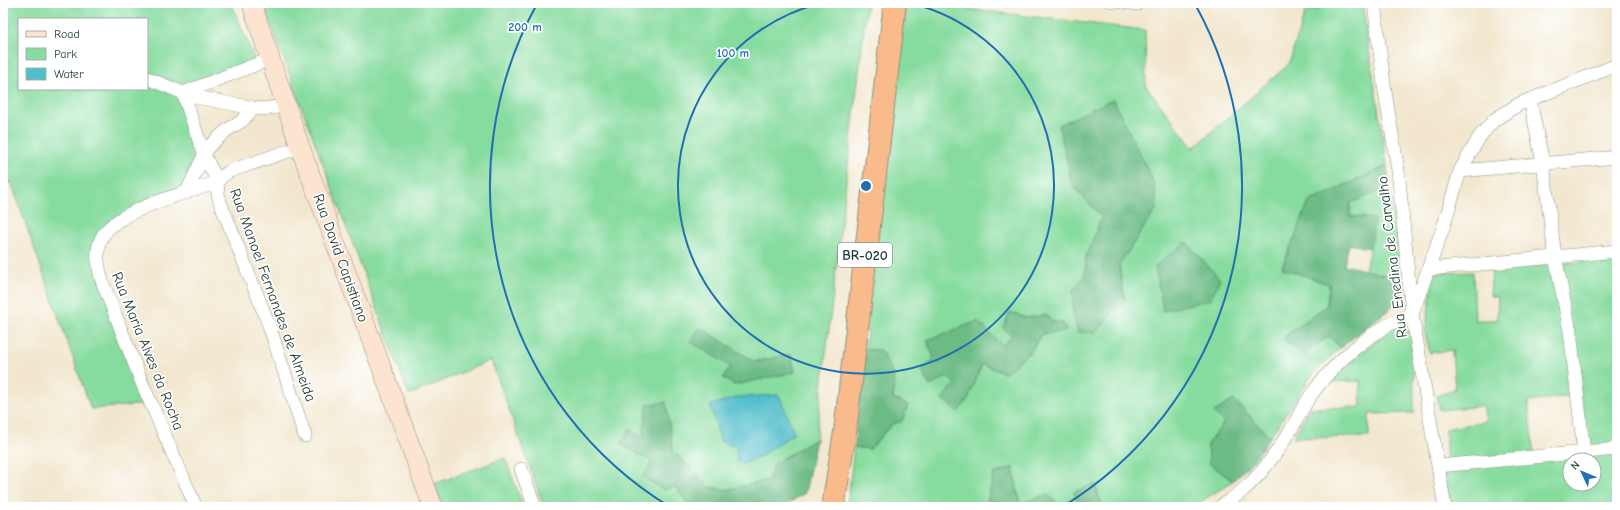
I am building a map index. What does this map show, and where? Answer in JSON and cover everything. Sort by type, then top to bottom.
[{"type":"highway","name":"BR-020","points":[[833,507],[845,432],[894,3]]},
{"type":"street","name":"Rua Enedina de Carvalho","points":[[1374,3],[1398,170],[1412,314],[1445,507]]},
{"type":"street","name":"Rua David Capistiano","points":[[252,5],[300,147],[429,506]]},
{"type":"street","points":[[184,93],[270,59]]},
{"type":"street","points":[[1220,507],[1242,491],[1270,460],[1286,439],[1311,395],[1336,367],[1370,335],[1397,319],[1412,314],[1444,225],[1460,171],[1480,136],[1494,120],[1519,104],[1617,65]]},
{"type":"street","points":[[148,78],[191,96],[261,109],[286,106]]},
{"type":"street","points":[[184,93],[204,155],[218,182]]},
{"type":"street","points":[[1530,100],[1543,163],[1555,256],[1570,331],[1584,452],[1617,449]]},
{"type":"street","points":[[186,193],[204,155],[213,141],[242,121],[253,108]]},
{"type":"street","name":"Rua Manoel Fernandes de Almeida","points":[[300,147],[230,171],[220,178],[218,182],[219,199],[269,325],[305,436]]},
{"type":"street","points":[[1460,171],[1617,156]]},
{"type":"street","name":"Rua Maria Alves da Rocha","points":[[196,507],[142,383],[111,305],[98,268],[97,257],[101,238],[119,220],[152,203],[218,182]]},
{"type":"street","points":[[1428,269],[1617,251]]},
{"type":"street","points":[[1439,466],[1562,454]]},
{"type":"street","points":[[521,469],[535,507]]},
{"type":"lane","points":[[1107,3],[1138,7]]},
{"type":"green space","points":[[3,3],[231,3],[256,62],[180,92],[198,157],[182,189],[95,242],[149,404],[91,409],[11,182],[3,186]]},
{"type":"green space","points":[[263,3],[867,3],[816,439],[775,463],[768,480],[726,490],[710,487],[673,451],[666,403],[647,405],[652,462],[643,477],[674,485],[690,506],[689,507],[544,507],[491,360],[409,395]],"holes":[[[699,328],[755,362],[791,354],[795,371],[734,385],[723,378],[730,366]]]},
{"type":"green space","points":[[916,3],[1145,30],[1146,86],[1193,148],[1289,64],[1305,12],[1347,3],[1362,3],[1387,166],[1309,202],[1282,267],[1329,284],[1327,305],[1283,338],[1330,336],[1340,348],[1310,378],[1270,437],[1234,400],[1215,412],[1224,423],[1208,443],[1209,463],[1233,481],[1193,507],[1102,507],[1095,485],[1074,492],[1079,507],[1059,507],[1059,505],[1048,494],[1020,504],[1013,468],[994,474],[986,507],[847,507],[854,447],[870,449],[892,424],[902,421],[908,405],[892,399],[894,374],[865,349],[905,7]],"holes":[[[1072,185],[1157,208],[1119,265],[1125,300],[1073,290],[1085,276],[1086,256],[1102,217]],[[1010,312],[1026,318],[1046,315],[1053,322],[1066,330],[1041,334],[1031,351],[1005,373],[982,364],[968,399],[947,376],[922,372],[934,358],[927,341],[1002,345],[1012,337]]]},
{"type":"green space","points":[[1113,99],[1154,183],[1157,208],[1119,265],[1125,300],[1095,333],[1078,332],[1073,314],[1073,290],[1085,276],[1086,256],[1102,217],[1072,185],[1059,125]]},
{"type":"green space","points":[[1387,166],[1390,187],[1350,203],[1350,216],[1375,219],[1370,248],[1349,244],[1344,265],[1402,279],[1402,294],[1392,307],[1340,348],[1329,336],[1303,355],[1283,338],[1327,305],[1329,284],[1282,268],[1309,202]]},
{"type":"green space","points":[[1390,187],[1402,279],[1365,270],[1370,248],[1350,216],[1350,202]]},
{"type":"green space","points":[[1186,242],[1220,279],[1211,299],[1163,311],[1155,266]]},
{"type":"green space","points":[[1617,259],[1617,446],[1580,448],[1574,395],[1528,402],[1534,456],[1446,464],[1446,429],[1486,421],[1483,406],[1440,410],[1437,396],[1455,389],[1452,350],[1430,353],[1425,333],[1434,273],[1473,272],[1475,320],[1497,320],[1498,297],[1490,296],[1492,269]]},
{"type":"green space","points":[[1010,312],[1026,318],[1046,315],[1053,322],[1063,323],[1066,331],[1041,334],[1031,351],[1005,373],[982,364],[968,399],[958,412],[942,399],[955,383],[947,377],[930,386],[922,371],[934,358],[927,340],[978,321],[1002,345],[1012,337],[1003,328]]},
{"type":"green space","points":[[1397,323],[1400,323],[1413,335],[1414,413],[1369,414],[1369,437],[1293,438],[1310,408],[1361,407],[1360,381],[1326,382]]},
{"type":"green space","points":[[699,327],[755,362],[791,354],[795,372],[734,385],[723,378],[730,366],[691,342]]},
{"type":"green space","points":[[865,349],[880,350],[894,374],[893,399],[908,405],[902,421],[892,424],[870,449],[854,447]]},
{"type":"green space","points":[[1234,400],[1270,437],[1254,460],[1233,481],[1209,463],[1208,443],[1224,423],[1214,412]]},
{"type":"green space","points":[[666,402],[673,451],[710,487],[726,490],[768,480],[775,463],[816,439],[805,493],[782,507],[689,507],[690,505],[674,486],[664,490],[643,477],[652,462],[621,444],[630,430],[643,438],[647,405]]},
{"type":"green space","points":[[1617,451],[1617,507],[1445,507],[1439,466],[1562,456],[1562,492],[1602,492],[1602,452]]},
{"type":"green space","points":[[505,458],[523,507],[442,507],[434,484]]},
{"type":"green space","points":[[1013,467],[1020,504],[1048,494],[1059,505],[1059,507],[986,507],[994,474]]},
{"type":"green space","points":[[1095,484],[1102,507],[1079,507],[1074,492]]},
{"type":"water","points":[[779,395],[794,433],[761,456],[744,464],[737,462],[736,447],[721,442],[710,405],[739,397]]}]
